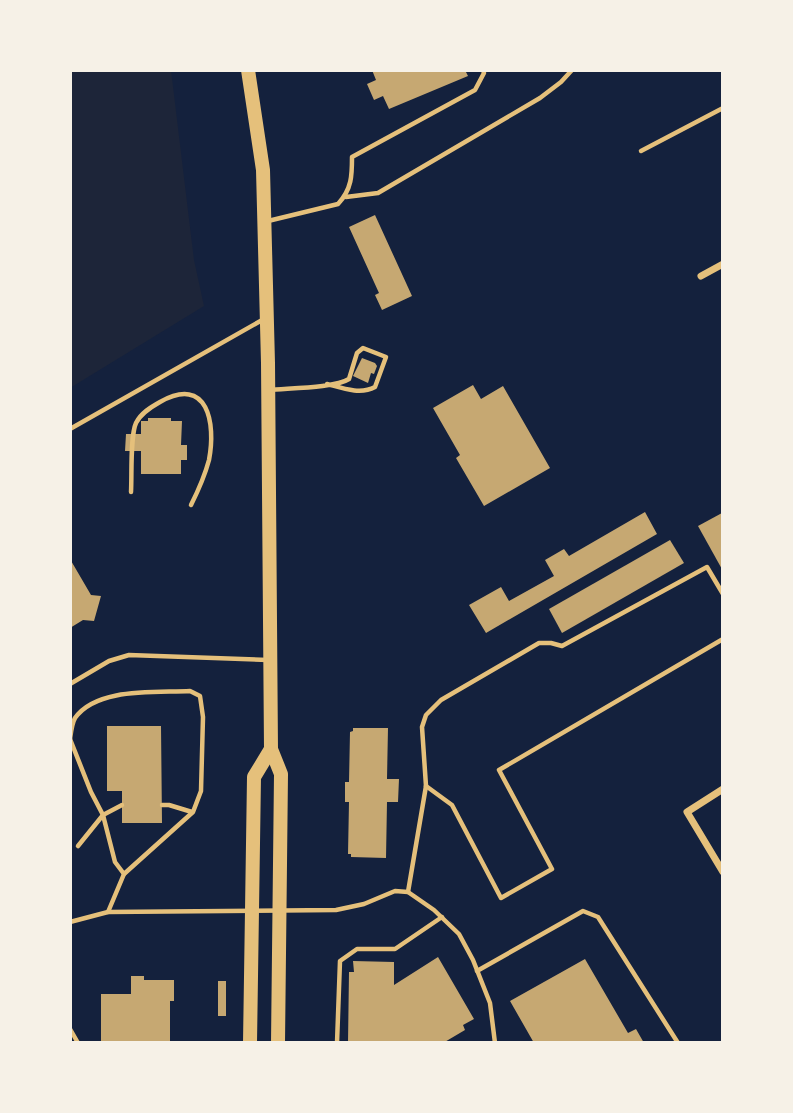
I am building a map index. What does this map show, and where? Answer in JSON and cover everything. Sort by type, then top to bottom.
[{"type":"highway","points":[[248,70],[263,170],[271,749],[281,774],[282,822],[278,1043]]},
{"type":"highway","points":[[250,1043],[254,777],[271,749]]},
{"type":"street","points":[[701,276],[723,264]]},
{"type":"street","points":[[723,789],[687,812],[723,872]]},
{"type":"lane","points":[[264,222],[338,204],[345,197],[353,180],[352,157],[475,90],[483,70]]},
{"type":"lane","points":[[345,197],[378,193],[540,98],[572,70]]},
{"type":"lane","points":[[641,151],[723,108]]},
{"type":"lane","points":[[70,429],[267,317]]},
{"type":"lane","points":[[268,390],[327,384],[342,384],[349,379],[357,353],[363,348],[386,357],[375,387],[369,390],[358,391],[327,384]]},
{"type":"lane","points":[[131,492],[136,422],[146,411],[164,400],[191,393],[202,401],[209,413],[211,433],[208,461],[191,505]]},
{"type":"lane","points":[[408,892],[426,786],[422,726],[426,715],[441,700],[539,643],[562,646],[707,566],[723,594]]},
{"type":"lane","points":[[426,786],[452,805],[501,898],[552,869],[499,769],[723,639]]},
{"type":"lane","points":[[70,684],[109,661],[128,655],[269,660]]},
{"type":"lane","points":[[108,912],[124,874],[193,812],[201,791],[203,717],[200,696],[190,691],[108,695],[83,709],[74,720],[70,739],[103,815],[115,862],[124,874]]},
{"type":"lane","points":[[162,805],[169,804],[193,812]]},
{"type":"lane","points":[[78,846],[103,815],[122,805]]},
{"type":"lane","points":[[70,922],[108,912],[336,910],[364,904],[395,891],[408,892],[442,917],[459,934],[490,1003],[495,1043]]},
{"type":"lane","points":[[477,971],[583,911],[598,917],[678,1043]]},
{"type":"lane","points":[[337,1043],[340,961],[357,949],[396,949],[442,917]]},
{"type":"lane","points":[[70,1029],[78,1043]]},
{"type":"shaded area","points":[[70,70],[171,70],[194,260],[204,306],[70,388]]},
{"type":"building","points":[[372,70],[465,70],[468,76],[389,109],[383,96],[374,100],[367,84],[376,80]]},
{"type":"building","points":[[375,215],[412,296],[382,310],[375,295],[379,293],[349,227]]},
{"type":"building","points":[[362,358],[377,366],[368,383],[353,376]]},
{"type":"building","points":[[473,385],[481,399],[503,386],[550,468],[484,506],[456,458],[460,455],[433,408]]},
{"type":"building","points":[[148,418],[182,421],[181,445],[187,445],[187,460],[181,460],[181,474],[141,474],[141,451],[125,451],[126,434],[141,434],[141,421],[148,421]]},
{"type":"building","points":[[645,512],[657,534],[486,633],[469,605],[501,587],[509,601],[554,576],[545,560],[564,549],[569,556]]},
{"type":"building","points":[[723,514],[723,571],[698,526]]},
{"type":"building","points":[[670,540],[684,563],[562,633],[549,609]]},
{"type":"building","points":[[70,559],[91,595],[101,596],[94,621],[83,620],[70,628]]},
{"type":"building","points":[[107,726],[161,726],[162,823],[122,823],[122,791],[107,791]]},
{"type":"building","points":[[353,728],[388,728],[387,779],[399,779],[398,802],[387,802],[386,858],[351,857],[351,854],[348,854],[349,802],[345,802],[345,782],[349,782],[350,732]]},
{"type":"building","points":[[438,957],[474,1019],[463,1025],[465,1030],[443,1043],[348,1043],[349,972],[354,972],[353,961],[394,962],[394,985]]},
{"type":"building","points":[[585,959],[628,1033],[636,1029],[644,1043],[534,1043],[510,1001]]},
{"type":"building","points":[[131,976],[144,976],[144,980],[174,980],[174,1001],[170,1001],[170,1043],[101,1043],[101,994],[131,994]]},
{"type":"building","points":[[218,981],[226,981],[226,1016],[218,1016]]}]
